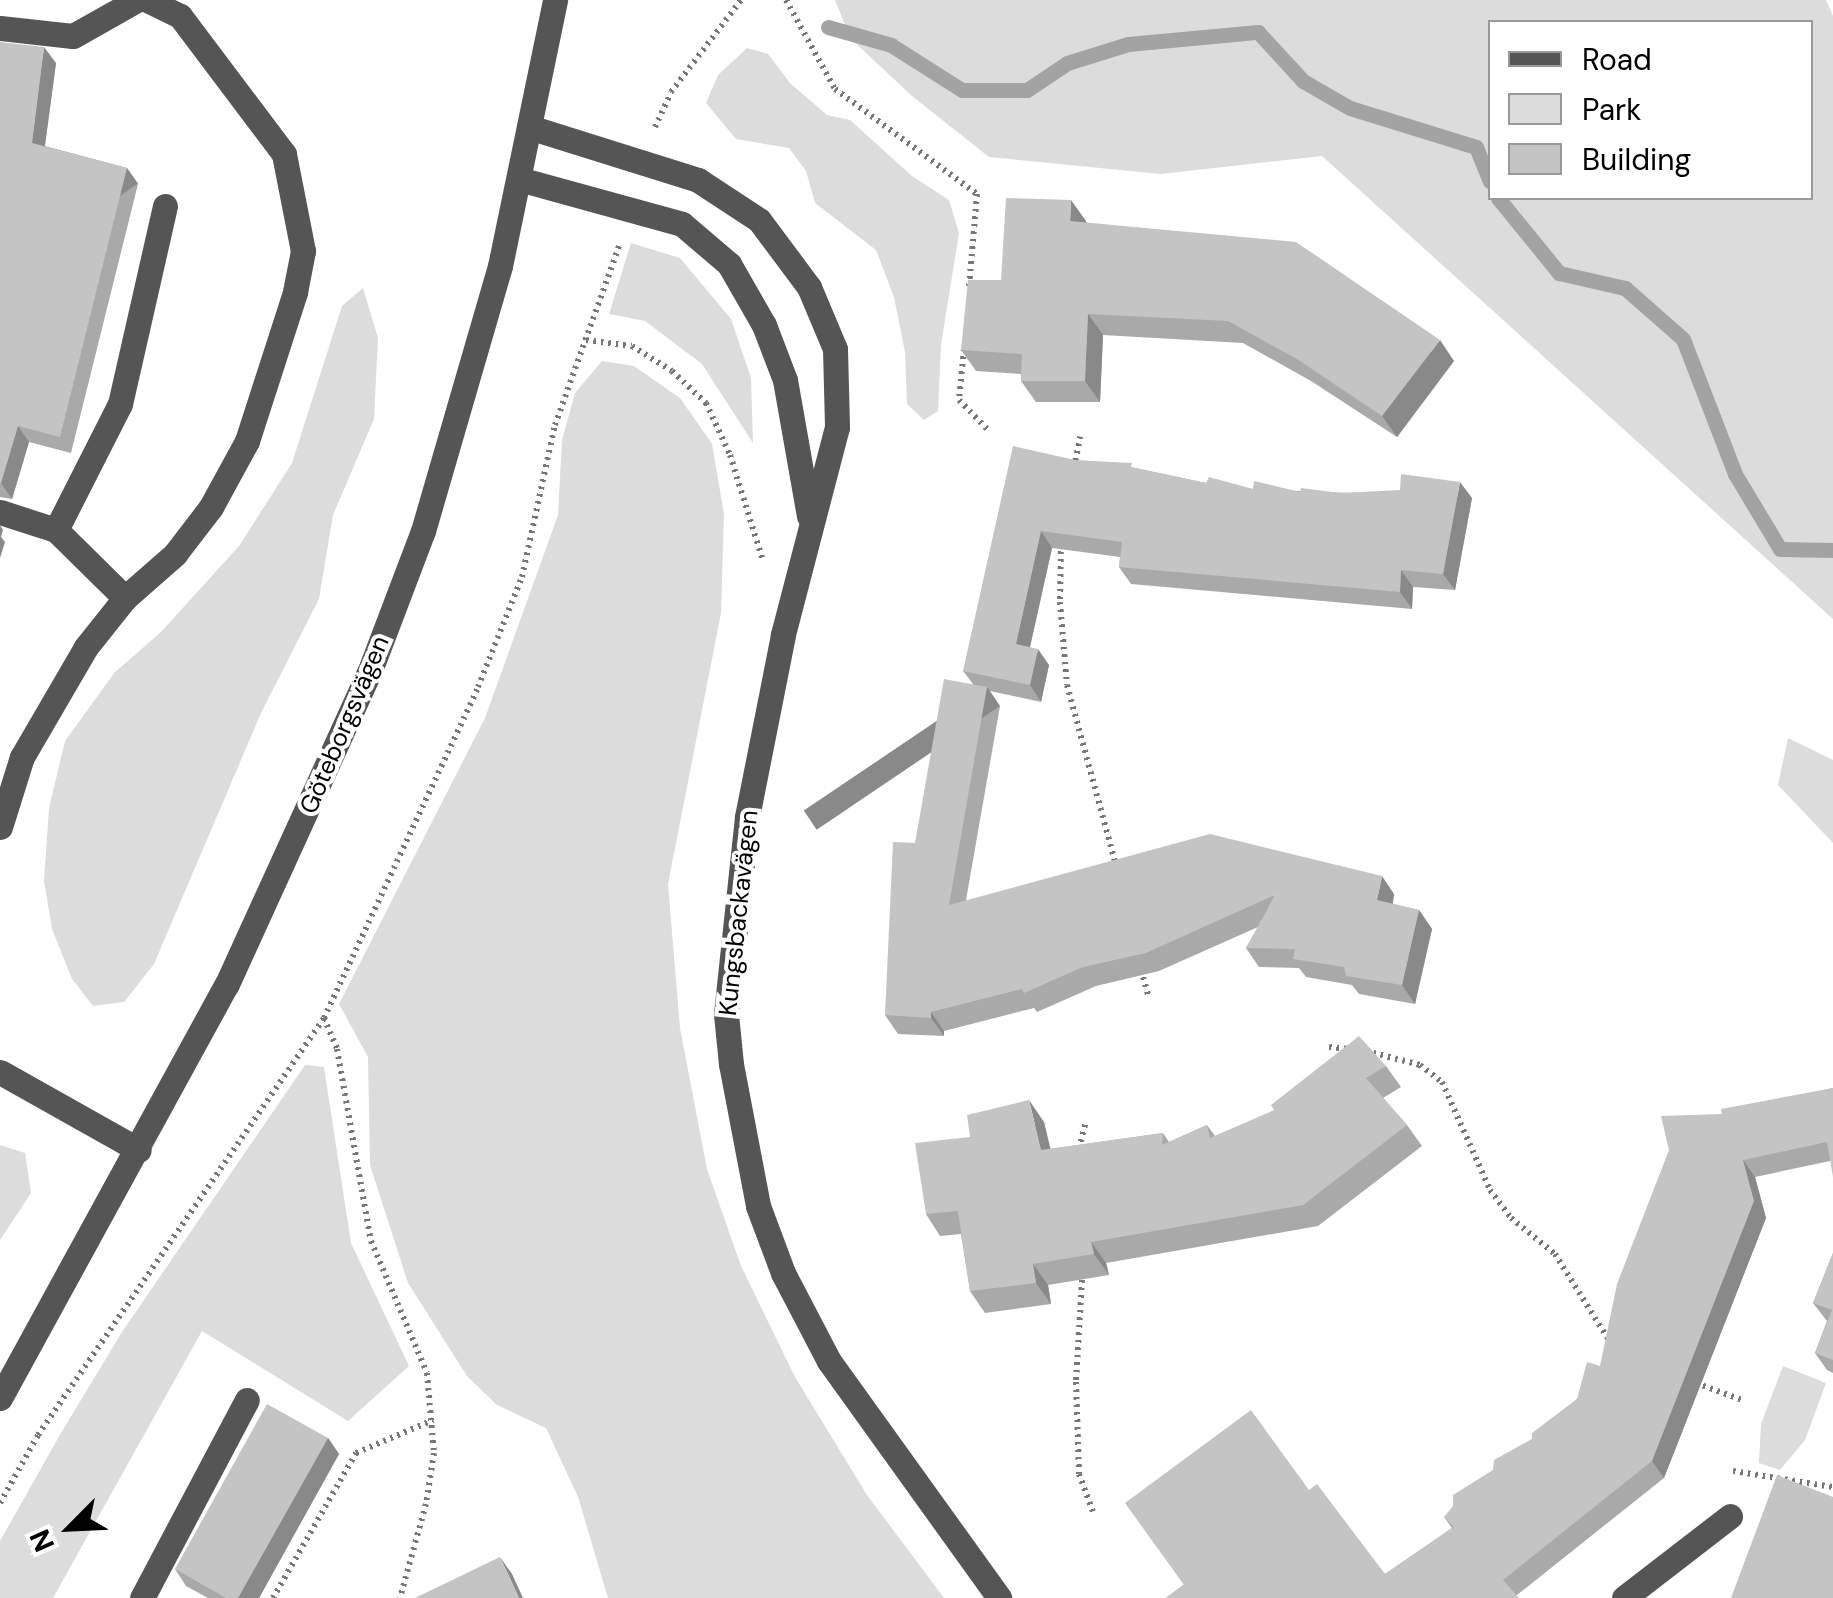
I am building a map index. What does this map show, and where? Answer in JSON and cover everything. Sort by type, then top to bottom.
[{"type":"street","points":[[0,28],[73,36],[137,0]]},
{"type":"street","points":[[0,827],[22,757],[86,647],[125,598],[175,554],[210,507],[247,441],[295,292],[303,251],[284,154],[180,16],[147,0]]},
{"type":"street","name":"Göteborgsvägen","points":[[0,1398],[227,984],[369,673],[422,531],[500,266],[555,0]]},
{"type":"street","name":"Kungsbackavägen","points":[[529,127],[698,180],[760,220],[809,286],[835,349],[837,427],[783,635],[747,817],[726,1014],[739,1126],[758,1206],[776,1256],[829,1361],[999,1598]]},
{"type":"street","name":"Kungsbackavägen","points":[[519,179],[682,224],[729,264],[764,325],[784,380],[810,521]]},
{"type":"street","points":[[56,530],[120,404],[164,206]]},
{"type":"street","points":[[0,512],[56,530],[125,598]]},
{"type":"street","points":[[0,1072],[139,1150]]},
{"type":"street","points":[[142,1598],[247,1400]]},
{"type":"street","points":[[1624,1598],[1730,1516]]},
{"type":"path","points":[[641,159],[671,92],[741,0]]},
{"type":"path","points":[[786,0],[834,89],[977,194],[968,296]]},
{"type":"path","points":[[0,1503],[38,1435],[324,1018],[416,825],[522,577],[555,425],[631,209]]},
{"type":"path","points":[[966,331],[960,400],[989,431]]},
{"type":"path","points":[[586,340],[632,346],[672,370],[706,402],[754,526],[783,635]]},
{"type":"path","points":[[1071,486],[1080,437]]},
{"type":"path","points":[[1062,536],[1060,602],[1067,685],[1120,879]]},
{"type":"path","points":[[1138,959],[1148,998]]},
{"type":"path","points":[[324,1018],[337,1050],[371,1241],[427,1373],[434,1453],[426,1504],[400,1598]]},
{"type":"path","points":[[1329,1046],[1384,1052],[1420,1065],[1442,1082],[1490,1190],[1511,1218],[1555,1254],[1617,1349]]},
{"type":"path","points":[[1078,1154],[1086,1121]]},
{"type":"path","points":[[1082,1280],[1076,1382],[1079,1474],[1093,1512]]},
{"type":"path","points":[[1693,1382],[1742,1400]]},
{"type":"path","points":[[273,1598],[356,1453],[433,1420]]},
{"type":"path","points":[[1733,1471],[1833,1487]]},
{"type":"green space","points":[[835,0],[1826,0],[1833,16],[1833,619],[1322,156],[1161,174],[989,157],[912,96],[850,38]]},
{"type":"green space","points":[[747,48],[768,54],[790,83],[827,115],[850,120],[912,176],[949,200],[959,233],[941,345],[938,411],[924,420],[907,404],[905,352],[894,297],[876,250],[815,203],[806,171],[789,148],[736,139],[706,103],[718,75]]},
{"type":"green space","points":[[631,243],[680,258],[731,319],[751,378],[753,443],[702,364],[645,321],[609,314]]},
{"type":"green space","points":[[363,288],[378,338],[374,419],[333,515],[319,599],[261,713],[154,964],[124,1002],[93,1006],[72,979],[52,929],[44,881],[49,808],[65,741],[115,672],[161,632],[239,546],[292,463],[342,306]]},
{"type":"green space","points":[[602,361],[634,366],[680,398],[712,444],[724,514],[721,613],[668,884],[680,1028],[707,1169],[741,1266],[795,1377],[867,1495],[944,1598],[608,1598],[578,1497],[546,1428],[497,1405],[467,1376],[408,1283],[370,1165],[368,1057],[339,1004],[485,718],[558,515],[562,440],[575,393]]},
{"type":"green space","points":[[1788,738],[1833,760],[1833,843],[1778,785]]},
{"type":"green space","points":[[305,1065],[324,1067],[351,1243],[409,1366],[348,1421],[202,1331],[53,1598],[0,1598],[0,1541],[61,1433],[122,1332]]},
{"type":"green space","points":[[0,1145],[25,1153],[31,1193],[0,1240]]},
{"type":"green space","points":[[1783,1366],[1826,1383],[1805,1440],[1780,1470],[1759,1463],[1761,1424]]},
{"type":"building","points":[[0,42],[44,47],[32,143],[127,168],[60,437],[18,426],[1,483],[0,483]]},
{"type":"building","points":[[1006,198],[1071,200],[1070,221],[1296,242],[1440,340],[1382,416],[1297,359],[1228,321],[1088,314],[1085,381],[1021,381],[1022,354],[961,350],[968,280],[1001,280]]},
{"type":"building","points":[[1013,446],[1075,460],[1132,463],[1131,467],[1206,483],[1209,477],[1253,489],[1254,481],[1300,492],[1301,488],[1340,493],[1400,490],[1401,474],[1460,482],[1443,574],[1401,570],[1400,592],[1119,567],[1122,542],[1041,531],[1016,644],[1038,649],[1030,685],[963,671]]},
{"type":"building","points":[[944,679],[987,687],[949,905],[1210,834],[1382,876],[1377,900],[1419,910],[1402,985],[1346,976],[1344,967],[1293,959],[1295,949],[1246,948],[1275,895],[1146,953],[1083,967],[1024,993],[1022,989],[931,1012],[931,1018],[885,1015],[893,842],[915,843]]},
{"type":"building","points":[[1359,1036],[1386,1066],[1366,1078],[1407,1125],[1303,1205],[1091,1242],[1094,1254],[1033,1264],[1036,1283],[970,1291],[958,1211],[926,1214],[915,1143],[970,1137],[967,1115],[1029,1100],[1041,1150],[1163,1133],[1162,1145],[1207,1125],[1210,1138],[1274,1110],[1271,1105]]},
{"type":"building","points":[[1833,1088],[1833,1177],[1827,1142],[1743,1160],[1754,1201],[1652,1461],[1503,1580],[1519,1598],[1166,1598],[1184,1585],[1125,1503],[1251,1410],[1309,1490],[1317,1484],[1385,1574],[1454,1527],[1444,1517],[1453,1506],[1453,1495],[1493,1470],[1494,1460],[1532,1439],[1532,1433],[1577,1399],[1587,1362],[1600,1366],[1617,1284],[1669,1150],[1661,1116],[1722,1114],[1721,1109]]},
{"type":"building","points":[[1833,1253],[1833,1360],[1815,1353],[1832,1310],[1813,1303]]},
{"type":"building","points":[[267,1404],[328,1438],[238,1598],[226,1598],[175,1569]]},
{"type":"building","points":[[1777,1475],[1833,1497],[1833,1598],[1731,1598]]},
{"type":"building","points":[[500,1557],[519,1598],[415,1598]]},
{"type":"waterway","points":[[828,27],[891,45],[962,90],[1027,90],[1067,63],[1128,44],[1258,32],[1303,81],[1350,108],[1476,147],[1488,176]]},
{"type":"waterway","points":[[1500,200],[1559,273],[1625,288],[1683,339],[1735,474],[1780,549],[1833,550]]}]
